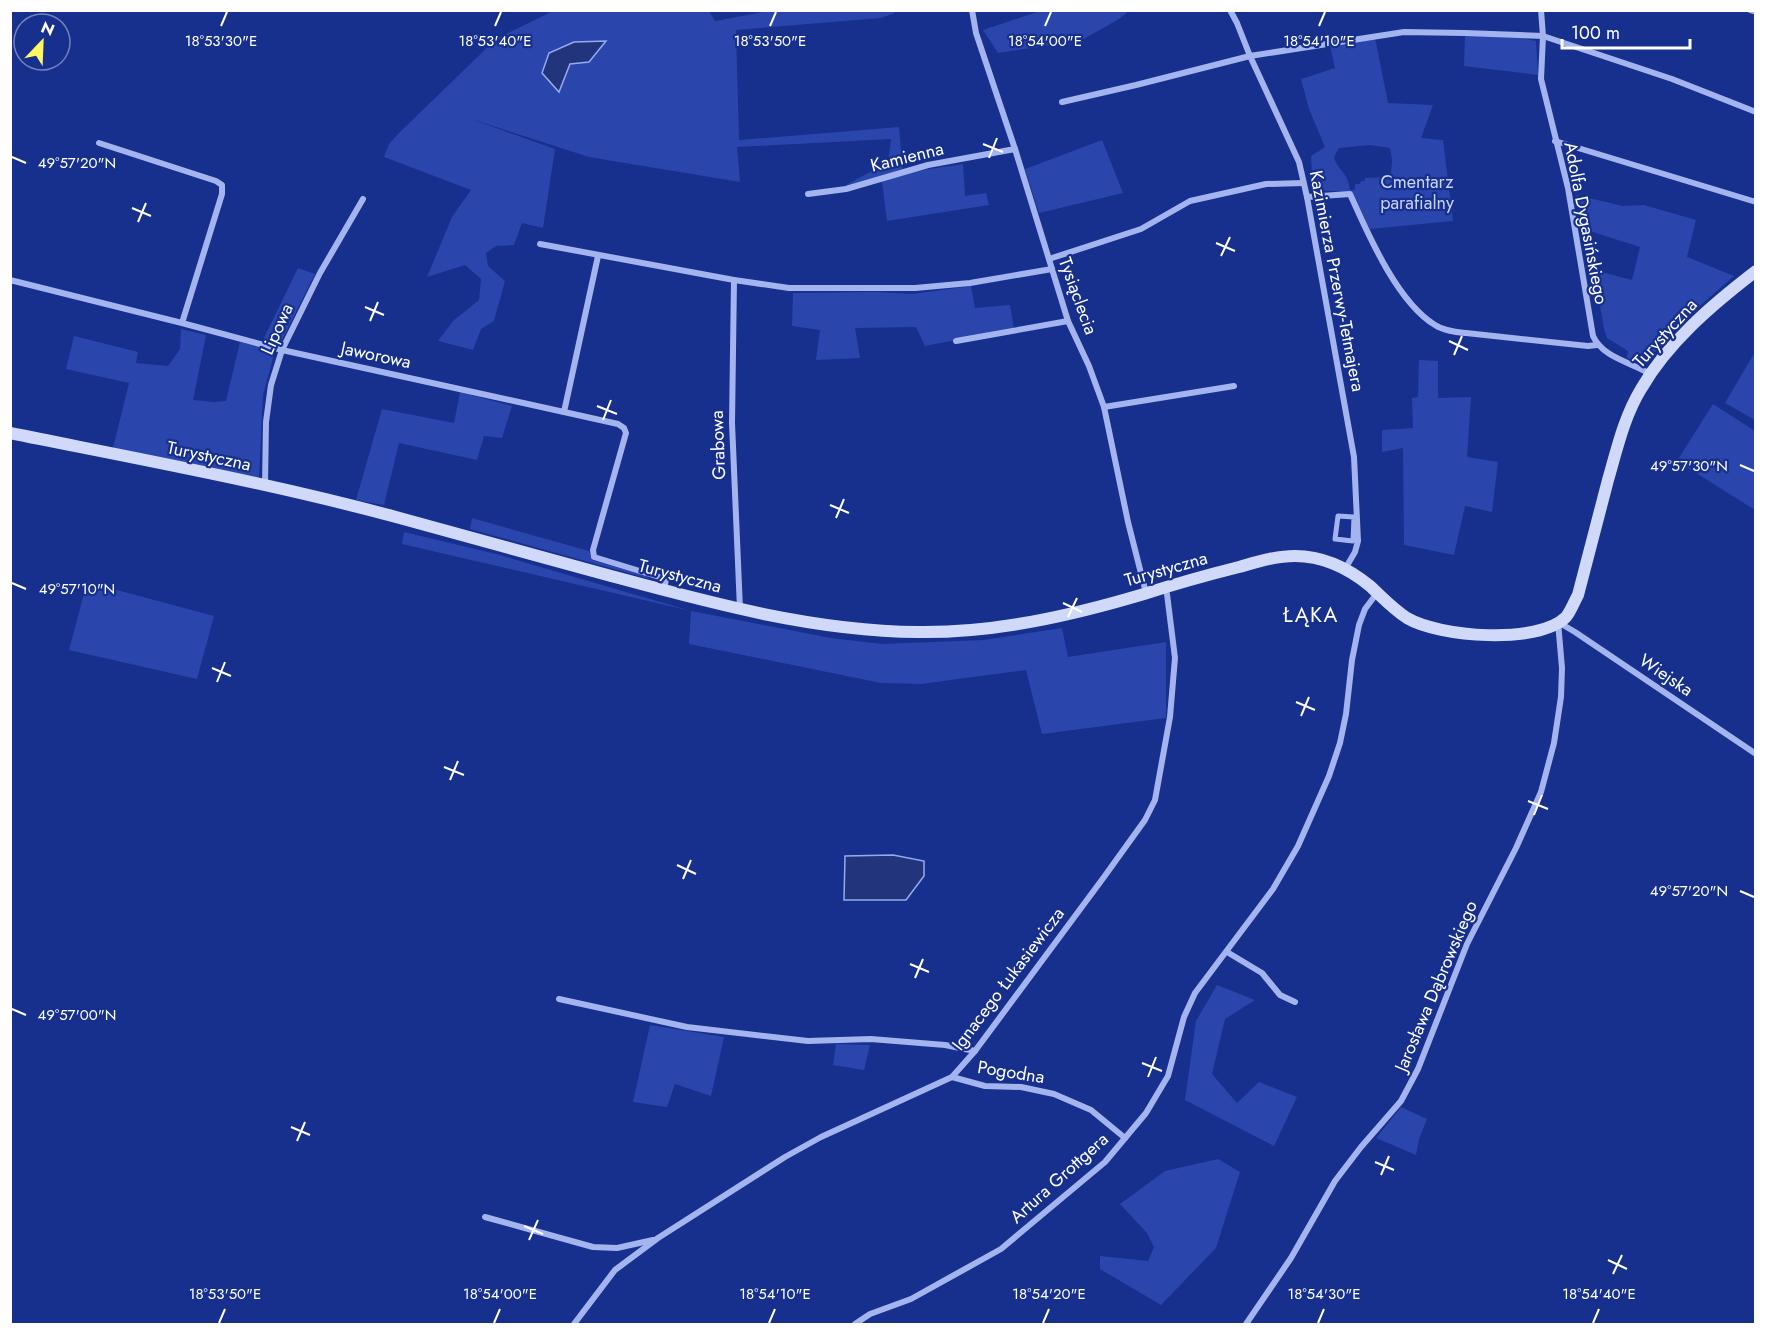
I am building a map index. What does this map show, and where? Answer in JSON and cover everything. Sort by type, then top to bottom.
[{"type":"main road","name":"Turystyczna","points":[[1558,622],[1567,616],[1578,595],[1620,436],[1632,406],[1650,374],[1666,354],[1698,321],[1755,271]]},
{"type":"main road","name":"Turystyczna","points":[[10,433],[372,510],[740,610],[853,628],[915,632],[960,631],[1036,622],[1268,559],[1292,556],[1314,557],[1345,568],[1377,593]]},
{"type":"main road","points":[[1377,593],[1408,618],[1434,628],[1476,634],[1530,633],[1558,622]]},
{"type":"street","name":"Tysiąclecia","points":[[972,10],[976,33],[1015,149],[1068,321],[1089,366],[1104,407],[1128,522],[1146,593]]},
{"type":"street","name":"Kazimierza Przerwy-Tetmajera","points":[[1230,10],[1299,162],[1307,197],[1354,458],[1358,541],[1355,552],[1345,568]]},
{"type":"street","name":"Adolfa Dygasińskiego","points":[[1541,10],[1543,36],[1541,79],[1568,188],[1593,336],[1597,345]]},
{"type":"street","points":[[1750,10],[1755,12]]},
{"type":"street","points":[[1062,102],[1250,56],[1404,32],[1543,36],[1672,79],[1755,112]]},
{"type":"street","points":[[1555,141],[1755,202]]},
{"type":"street","points":[[99,143],[216,181],[222,185],[222,194],[182,323]]},
{"type":"street","name":"Kamienna","points":[[808,194],[846,189],[928,165],[1015,149]]},
{"type":"street","points":[[1049,259],[1141,229],[1190,201],[1266,184],[1303,183]]},
{"type":"street","points":[[1307,197],[1350,194],[1372,242],[1412,306],[1436,325],[1452,331],[1467,333],[1588,346],[1597,345],[1606,352],[1650,374]]},
{"type":"street","name":"Lipowa","points":[[265,486],[267,413],[271,385],[282,350],[320,273],[363,199]]},
{"type":"street","points":[[540,244],[789,288],[915,288],[970,283],[1052,269]]},
{"type":"street","points":[[564,412],[598,256]]},
{"type":"street","name":"Jaworowa","points":[[10,280],[282,350],[618,424],[624,428],[626,433],[593,550],[594,557],[666,579],[664,590]]},
{"type":"street","name":"Grabowa","points":[[734,280],[732,423],[740,610]]},
{"type":"street","points":[[956,341],[1068,321]]},
{"type":"street","points":[[1104,407],[1234,386]]},
{"type":"street","points":[[1338,516],[1354,516],[1353,541],[1335,539],[1338,516]]},
{"type":"street","name":"Ignacego Łukasiewicza","points":[[574,1324],[615,1270],[658,1238],[785,1157],[821,1137],[952,1077],[975,1051],[1145,820],[1155,800],[1170,717],[1175,658],[1167,594],[1164,587]]},
{"type":"street","name":"Artura Grottgera","points":[[855,1324],[870,1314],[911,1299],[1001,1249],[1105,1162],[1146,1113],[1168,1076],[1184,1017],[1195,993],[1273,889],[1298,846],[1329,776],[1340,743],[1359,625],[1365,609],[1377,593]]},
{"type":"street","name":"Wiejska","points":[[1558,622],[1755,754]]},
{"type":"street","name":"Jarosława Dąbrowskiego","points":[[1246,1324],[1291,1258],[1335,1181],[1401,1101],[1418,1070],[1467,944],[1516,848],[1541,792],[1554,743],[1561,697],[1562,668],[1558,622]]},
{"type":"street","points":[[1227,952],[1262,973],[1280,995],[1295,1002]]},
{"type":"street","points":[[559,999],[680,1026],[808,1041],[871,1039],[934,1044],[975,1051]]},
{"type":"street","name":"Pogodna","points":[[952,1077],[985,1086],[1022,1087],[1054,1094],[1091,1110],[1125,1138]]},
{"type":"street","name":"Ignacego Łukasiewicza","points":[[485,1217],[593,1247],[617,1248],[658,1238]]},
{"type":"green space","points":[[553,11],[709,11],[715,21],[768,11],[894,11],[895,13],[881,18],[736,30],[739,140],[899,127],[903,173],[963,164],[965,196],[986,193],[989,205],[887,221],[882,182],[846,185],[888,162],[891,139],[737,147],[740,182],[589,157],[471,119],[555,149],[543,228],[522,223],[514,245],[496,246],[486,253],[488,266],[505,281],[494,321],[481,329],[473,350],[438,341],[453,321],[479,300],[481,279],[465,265],[427,277],[452,217],[471,190],[384,157],[389,144],[399,133],[496,39]]},
{"type":"green space","points":[[1040,11],[1129,11],[1080,41],[998,53],[983,30]]},
{"type":"green space","points":[[1465,35],[1513,36],[1536,41],[1538,75],[1464,66]]},
{"type":"green space","name":"Cmentarz parafialny","points":[[1375,38],[1388,103],[1433,105],[1421,138],[1443,140],[1453,221],[1370,229],[1351,192],[1313,190],[1311,156],[1325,147],[1309,109],[1301,79],[1335,68],[1330,46]],"holes":[[[1370,145],[1390,148],[1391,174],[1386,177],[1365,178],[1365,181],[1355,184],[1355,190],[1350,190],[1347,179],[1334,157],[1339,148]]]},
{"type":"green space","points":[[1102,140],[1123,193],[1039,213],[1025,169]]},
{"type":"green space","points":[[1576,195],[1623,206],[1644,205],[1696,220],[1687,257],[1734,276],[1678,325],[1646,363],[1627,358],[1628,351],[1607,338],[1596,282],[1587,272],[1590,269],[1632,280],[1640,247],[1583,229]]},
{"type":"green space","points":[[298,268],[315,274],[280,344],[263,340]]},
{"type":"green space","points":[[971,286],[975,308],[1010,305],[1014,329],[925,346],[916,327],[855,328],[860,358],[816,360],[820,330],[792,326],[793,293],[913,294]]},
{"type":"green space","points":[[181,329],[206,335],[193,400],[226,401],[240,342],[275,351],[263,395],[259,478],[113,448],[129,383],[66,369],[74,336],[138,352],[136,363],[168,366],[180,349]]},
{"type":"green space","points":[[1755,352],[1755,420],[1725,403]]},
{"type":"green space","points":[[1419,360],[1438,361],[1438,398],[1471,397],[1467,457],[1498,462],[1492,512],[1465,506],[1454,555],[1404,545],[1403,448],[1382,452],[1382,430],[1413,428],[1412,398],[1418,397]]},
{"type":"green space","points":[[460,392],[512,406],[502,438],[484,436],[477,460],[399,443],[384,505],[356,500],[382,409],[454,423]]},
{"type":"green space","points":[[1713,404],[1755,431],[1755,510],[1677,461]]},
{"type":"green space","points":[[472,518],[589,551],[592,560],[645,575],[650,579],[470,529]]},
{"type":"green space","points":[[404,532],[496,554],[691,611],[402,544]]},
{"type":"green space","points":[[87,582],[214,616],[197,679],[69,650]]},
{"type":"green space","points":[[691,611],[831,638],[882,644],[984,640],[1062,628],[1068,657],[1166,642],[1166,718],[1042,734],[1026,670],[921,684],[881,683],[689,644]]},
{"type":"green space","points":[[1217,985],[1255,1000],[1225,1019],[1212,1074],[1237,1103],[1259,1082],[1297,1097],[1274,1146],[1185,1100],[1196,1021]]},
{"type":"green space","points":[[650,1025],[724,1037],[711,1096],[675,1084],[667,1107],[633,1102]]},
{"type":"green space","points":[[836,1044],[870,1045],[864,1070],[833,1065]]},
{"type":"green space","points":[[1401,1107],[1427,1119],[1419,1139],[1416,1155],[1376,1138]]},
{"type":"green space","points":[[1218,1159],[1240,1172],[1216,1248],[1161,1305],[1100,1269],[1100,1256],[1148,1261],[1154,1247],[1147,1233],[1120,1204],[1165,1171]]},
{"type":"shaded area","points":[[606,41],[589,62],[570,64],[559,92],[542,73],[549,53],[574,42]]},
{"type":"shaded area","points":[[893,855],[924,861],[924,876],[906,900],[844,900],[845,856]]},
{"type":"district","name":"ŁĄKA","points":[[1311,615]]}]
